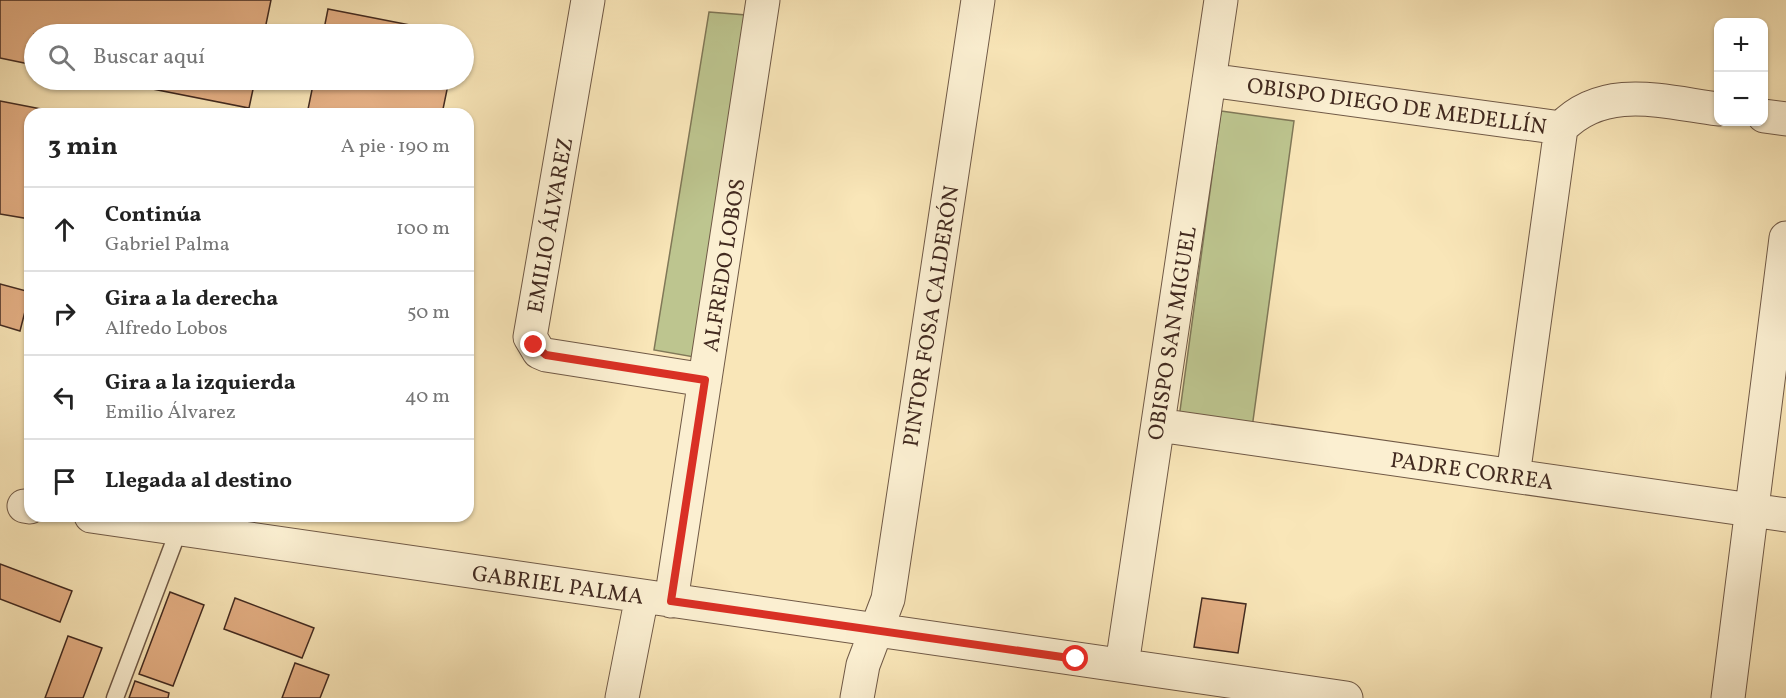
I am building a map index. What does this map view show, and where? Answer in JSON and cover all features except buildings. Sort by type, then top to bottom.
[{"type":"street","name":"EMILIO ÁLVAREZ","points":[[588,0],[530,337],[539,352],[546,355],[705,380]]},
{"type":"street","name":"ALFREDO LOBOS","points":[[622,698],[657,598],[705,380],[763,0]]},
{"type":"street","name":"PINTOR FOSA CALDERÓN","points":[[857,698],[863,666],[888,599],[978,0]]},
{"type":"street","name":"OBISPO SAN MIGUEL","points":[[1122,666],[1221,0]]},
{"type":"street","name":"OBISPO DIEGO DE MEDELLÍN","points":[[1209,80],[1561,128],[1582,110],[1619,99],[1645,99],[1714,108]]},
{"type":"street","points":[[1768,117],[1786,119]]},
{"type":"street","points":[[1513,476],[1561,128]]},
{"type":"street","points":[[1728,698],[1786,238]]},
{"type":"street","name":"PADRE CORREA","points":[[1158,425],[1786,515]]},
{"type":"street","name":"GABRIEL PALMA","points":[[132,522],[1346,698]]},
{"type":"lane","points":[[115,698],[179,529]]},
{"type":"green space","points":[[709,12],[746,15],[694,357],[654,350]]},
{"type":"green space","points":[[1221,111],[1294,121],[1252,428],[1179,418]]},
{"type":"route","points":[[534,345],[539,352],[546,355],[705,380],[671,601],[1076,659]]}]
